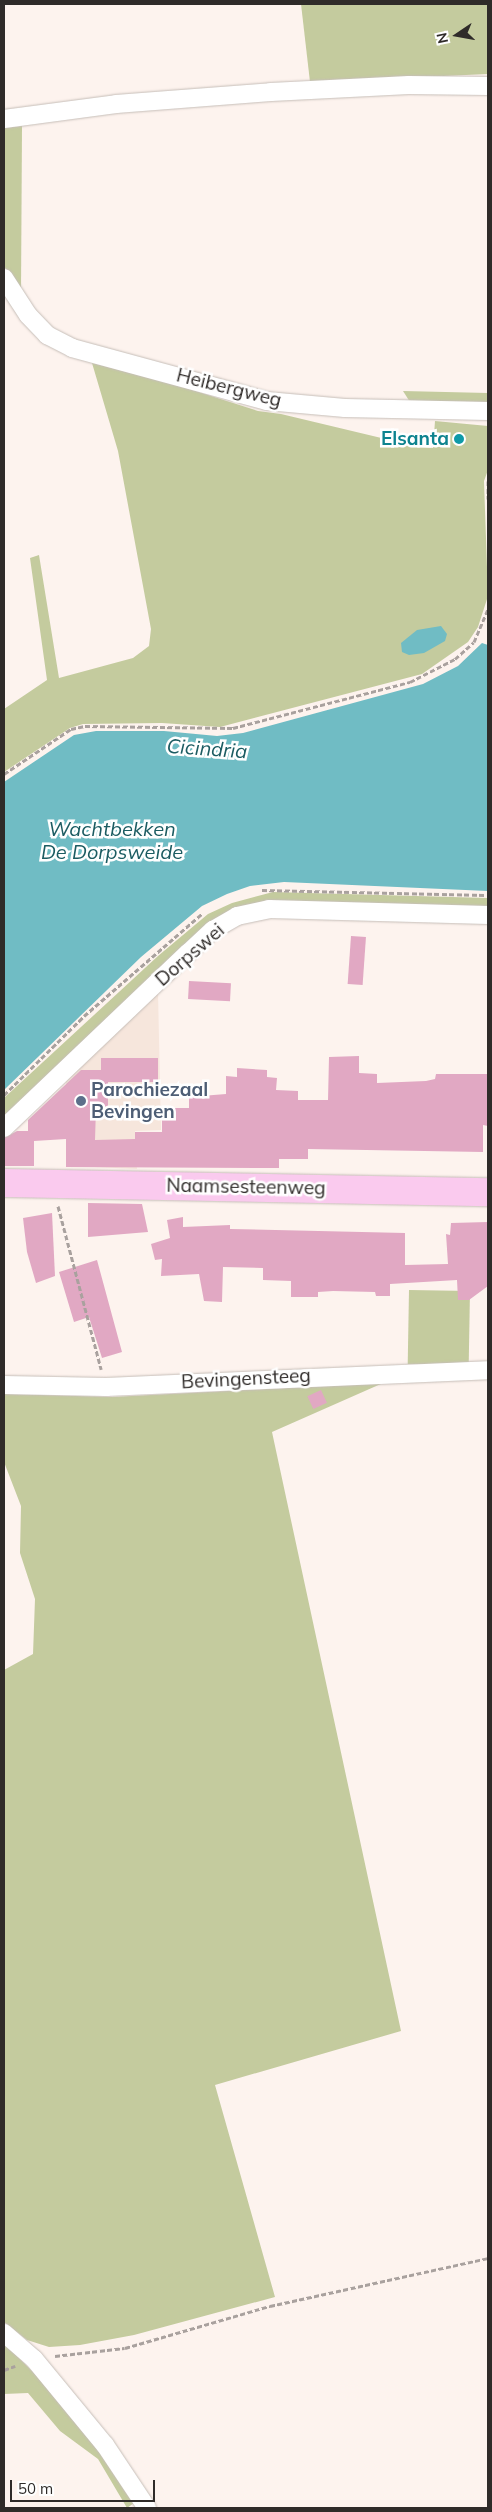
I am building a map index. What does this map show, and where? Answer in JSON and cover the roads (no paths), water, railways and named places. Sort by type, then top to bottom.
[{"type":"main road","name":"Naamsesteenweg","points":[[4,1183],[488,1192]]},
{"type":"street","points":[[4,119],[116,104],[271,92],[409,85],[488,86]]},
{"type":"street","name":"Heibergweg","points":[[4,278],[28,315],[47,335],[72,348],[267,402],[345,408],[488,411]]},
{"type":"street","name":"Dorpswei","points":[[4,1128],[213,930],[237,916],[269,909],[488,915]]},
{"type":"street","name":"Bevingensteeg","points":[[4,1385],[106,1387],[488,1370]]},
{"type":"street","points":[[4,2333],[34,2359],[105,2445],[146,2508]]},
{"type":"water","points":[[441,626],[447,634],[445,641],[424,653],[409,655],[402,652],[401,643],[417,630]]},
{"type":"water","name":"Wachtbekken De Dorpsweide","points":[[482,643],[488,645],[488,891],[284,882],[250,886],[227,894],[202,906],[141,957],[4,1090],[4,782],[74,735],[96,731],[164,731],[217,736],[243,733],[423,684],[458,666]]},
{"type":"place","name":"Elsanta","points":[[459,439]]},
{"type":"place","name":"Parochiezaal Bevingen","points":[[81,1101]]},
{"type":"water label","name":"Cicindria","points":[[207,748]]}]
